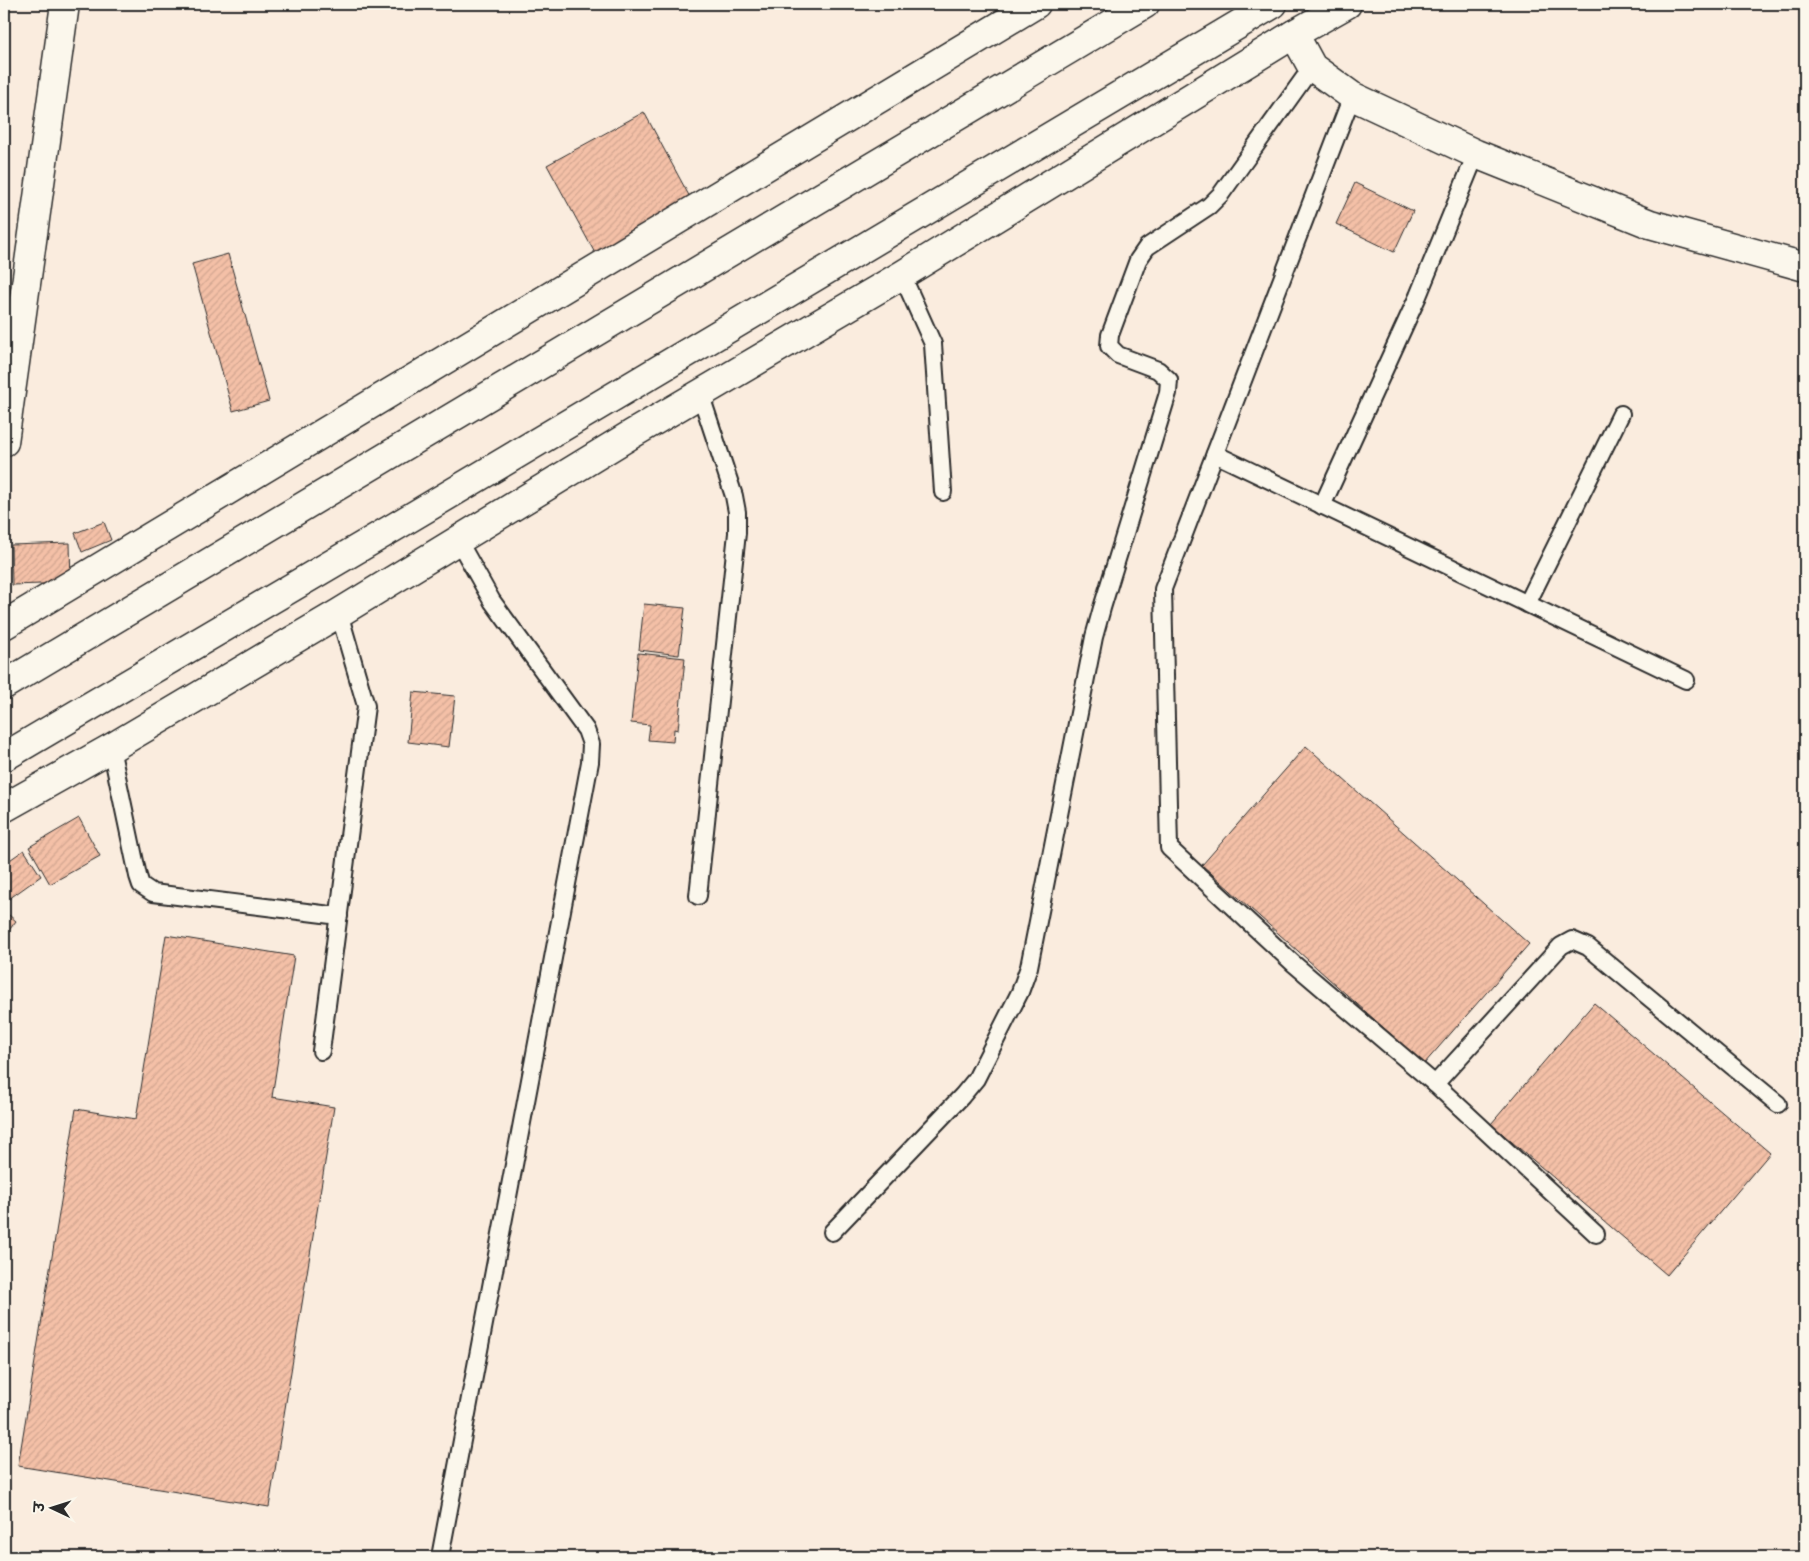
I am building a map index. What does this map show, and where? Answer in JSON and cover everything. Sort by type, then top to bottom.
[{"type":"street","points":[[4,442],[65,4]]},
{"type":"street","points":[[4,625],[1036,4]]},
{"type":"street","points":[[4,685],[1145,4]]},
{"type":"street","points":[[4,757],[398,525],[1273,4]]},
{"type":"street","points":[[4,808],[111,748],[340,613],[700,393],[902,275],[1294,34],[1347,4]]},
{"type":"street","points":[[1294,34],[1312,67],[1352,96],[1476,154],[1650,224],[1805,267]]},
{"type":"lane","points":[[832,1232],[976,1079],[1020,992],[1029,966],[1094,637],[1168,392],[1169,380],[1158,370],[1118,356],[1109,346],[1110,335],[1138,260],[1147,247],[1209,206],[1222,194],[1312,67]]},
{"type":"lane","points":[[1352,96],[1164,589],[1169,848],[1294,964],[1435,1084],[1596,1234]]},
{"type":"lane","points":[[1322,506],[1418,296],[1476,154]]},
{"type":"lane","points":[[902,275],[933,344],[943,492]]},
{"type":"lane","points":[[698,896],[737,533],[737,512],[734,496],[700,393]]},
{"type":"lane","points":[[1527,604],[1621,414]]},
{"type":"lane","points":[[1215,454],[1686,680]]},
{"type":"lane","points":[[440,1557],[590,762],[591,744],[586,730],[492,600],[458,540]]},
{"type":"lane","points":[[321,1051],[366,706],[340,613]]},
{"type":"lane","points":[[111,748],[141,885],[153,893],[339,916]]},
{"type":"lane","points":[[1435,1084],[1561,946],[1572,940],[1588,946],[1778,1104]]},
{"type":"building","points":[[644,112],[693,203],[596,255],[547,165]]},
{"type":"building","points":[[1355,183],[1413,211],[1394,252],[1336,224]]},
{"type":"building","points":[[228,254],[269,401],[233,411],[192,264]]},
{"type":"building","points":[[104,522],[111,540],[82,552],[75,533]]},
{"type":"building","points":[[70,543],[71,583],[12,585],[11,545]]},
{"type":"building","points":[[644,604],[685,608],[679,655],[639,650]]},
{"type":"building","points":[[638,653],[685,658],[678,730],[674,729],[673,742],[648,740],[650,725],[631,723]]},
{"type":"building","points":[[413,692],[455,696],[449,747],[408,742]]},
{"type":"building","points":[[1306,746],[1529,944],[1424,1064],[1202,865]]},
{"type":"building","points":[[79,818],[100,856],[50,884],[29,847]]},
{"type":"building","points":[[24,850],[41,876],[6,901],[4,896],[4,864]]},
{"type":"building","points":[[4,911],[16,921],[4,937]]},
{"type":"building","points":[[166,935],[294,956],[272,1097],[334,1107],[269,1507],[18,1466],[76,1109],[136,1119]]},
{"type":"building","points":[[1594,1003],[1770,1153],[1667,1275],[1491,1124]]}]
